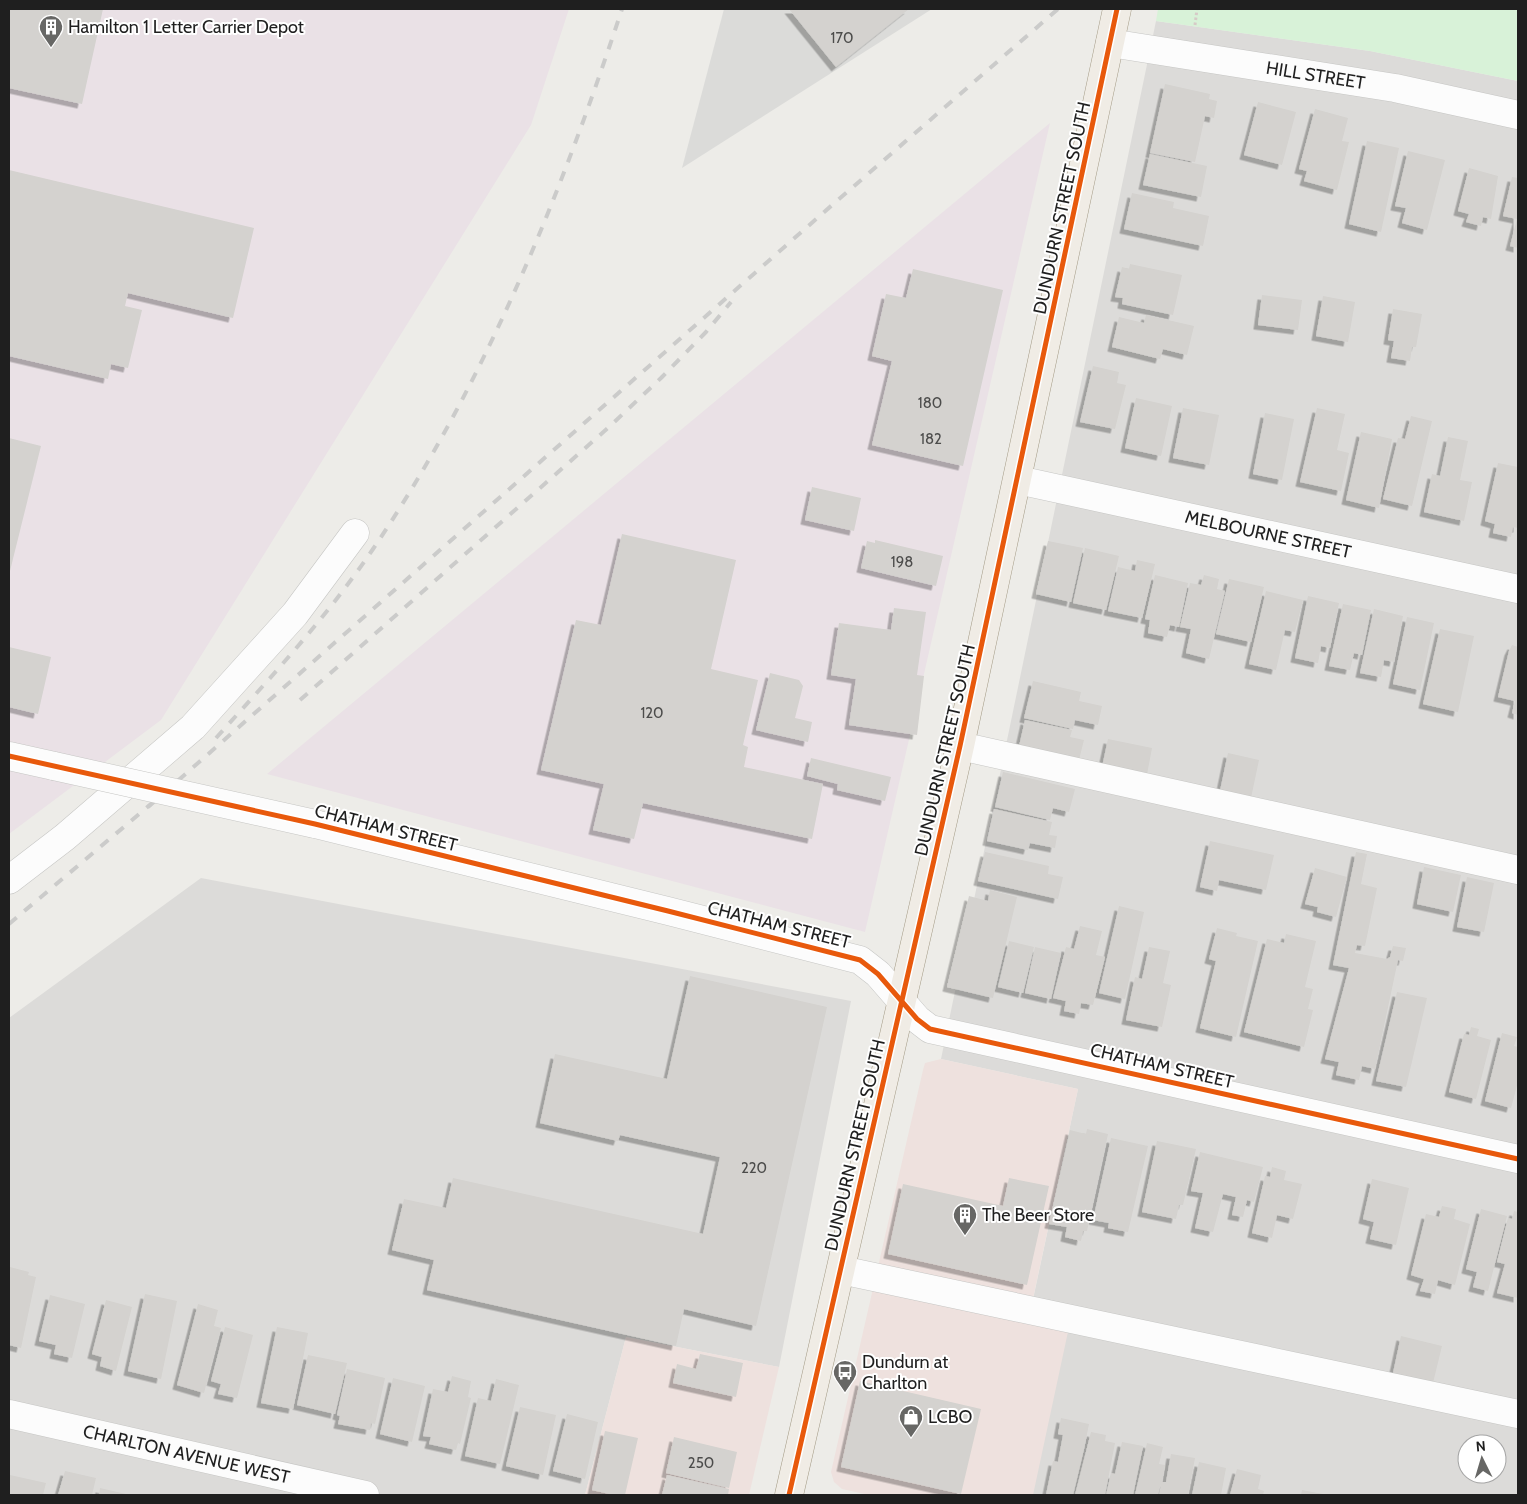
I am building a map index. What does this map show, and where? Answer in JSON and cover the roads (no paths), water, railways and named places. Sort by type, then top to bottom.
[{"type":"main road","name":"DUNDURN STREET SOUTH","points":[[788,1495],[960,746],[1114,24]]},
{"type":"street","name":"HILL STREET","points":[[1114,24],[1518,115]]},
{"type":"street","name":"MELBOURNE STREET","points":[[1018,480],[1518,589]]},
{"type":"street","points":[[9,880],[65,837],[193,727],[295,614],[355,533]]},
{"type":"street","points":[[960,746],[1518,870]]},
{"type":"street","name":"CHATHAM STREET","points":[[9,756],[315,824],[860,960],[878,974],[917,1019],[930,1029],[1518,1159]]},
{"type":"street","points":[[841,1270],[1518,1414]]},
{"type":"street","name":"CHARLTON AVENUE WEST","points":[[9,1414],[365,1495]]},
{"type":"railway","points":[[216,738],[337,599],[373,549],[413,486],[450,421],[485,355],[546,219],[573,149],[622,9]]},
{"type":"railway","points":[[148,807],[823,213],[1058,9]]},
{"type":"railway","points":[[300,700],[609,427],[706,332],[731,302]]},
{"type":"railway","points":[[9,924],[151,804]]},
{"type":"place","name":"Hamilton 1 Letter Carrier Depot","points":[[51,48]]},
{"type":"place","name":"The Beer Store","points":[[965,1236]]},
{"type":"place","name":"Dundurn at Charlton","points":[[845,1393]]},
{"type":"place","name":"LCBO","points":[[911,1438]]}]
